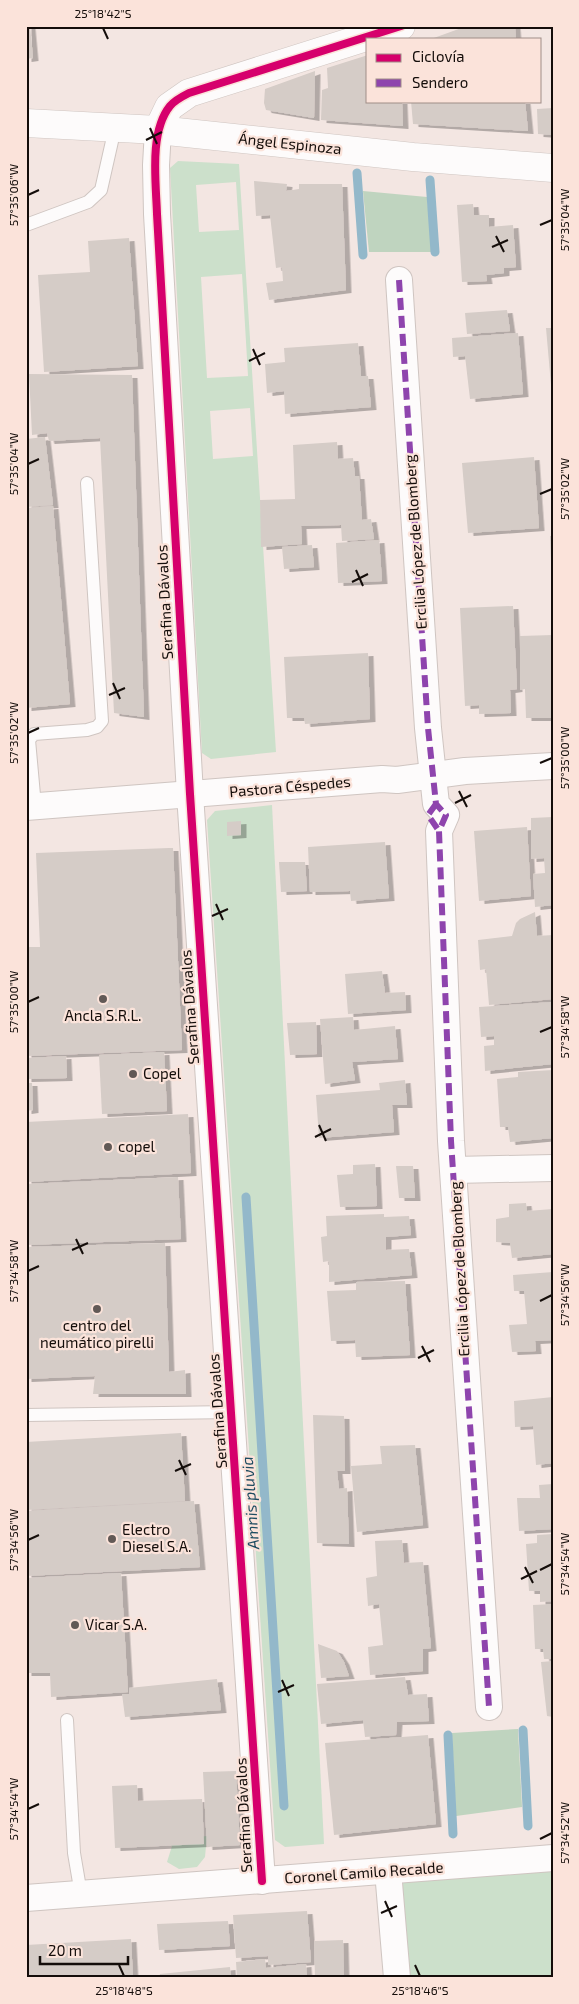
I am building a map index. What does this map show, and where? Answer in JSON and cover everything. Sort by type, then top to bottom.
[{"type":"street","points":[[158,130],[169,107],[189,92],[384,29]]},
{"type":"street","name":"Ángel Espinoza","points":[[26,123],[158,130],[394,155],[553,168]]},
{"type":"street","name":"Serafina Dávalos","points":[[158,130],[156,165],[157,214],[190,794],[262,1881]]},
{"type":"street","name":"Ercilia López de Blomberg","points":[[399,280],[428,728],[436,804],[428,815],[439,831],[451,1141],[489,1707]]},
{"type":"street","name":"Pastora Céspedes","points":[[31,807],[382,779],[397,780],[434,774],[553,766]]},
{"type":"street","points":[[454,1170],[553,1168]]},
{"type":"street","name":"Coronel Camilo Recalde","points":[[26,1898],[553,1858]]},
{"type":"street","points":[[388,1871],[397,1978]]},
{"type":"lane","points":[[26,225],[88,202],[101,190],[115,128]]},
{"type":"lane","points":[[31,807],[29,740],[34,734],[87,730],[97,727],[102,721],[87,483]]},
{"type":"lane","points":[[26,1415],[232,1412]]},
{"type":"lane","points":[[67,1720],[74,1853],[81,1894]]},
{"type":"green space","points":[[178,161],[239,164],[276,752],[211,759],[202,753],[170,168]],"holes":[[[236,182],[239,230],[199,232],[196,185]],[[242,274],[248,376],[207,378],[201,277]],[[250,408],[253,456],[213,459],[210,411]]]},
{"type":"green space","points":[[363,191],[427,197],[432,252],[369,252]]},
{"type":"green space","points":[[272,805],[324,1844],[285,1847],[275,1840],[207,820],[215,811]]},
{"type":"green space","points":[[518,1729],[522,1807],[456,1816],[452,1733]]},
{"type":"green space","points":[[159,1834],[178,1839],[207,1836],[205,1857],[197,1867],[179,1869],[167,1862],[172,1846]]},
{"type":"green space","points":[[553,1867],[553,1978],[405,1978],[396,1881]]},
{"type":"building","points":[[26,26],[30,26],[33,58],[26,59]]},
{"type":"building","points":[[467,26],[515,26],[516,38],[434,38]]},
{"type":"building","points":[[366,56],[366,102],[402,102],[403,126],[321,120],[322,90],[328,88],[327,68]]},
{"type":"building","points":[[315,71],[314,118],[266,110],[264,103],[265,89]]},
{"type":"building","points":[[411,102],[525,102],[528,131],[413,124]]},
{"type":"building","points":[[553,108],[553,135],[538,134],[537,109]]},
{"type":"building","points":[[254,181],[287,184],[286,191],[299,189],[299,184],[342,184],[346,290],[269,300],[266,283],[283,281],[282,267],[276,268],[270,215],[256,216]]},
{"type":"building","points":[[473,204],[474,215],[489,215],[489,227],[513,225],[516,267],[504,268],[504,273],[486,275],[487,281],[462,282],[457,205]]},
{"type":"building","points":[[129,238],[138,366],[44,372],[38,275],[90,272],[88,241]]},
{"type":"building","points":[[507,310],[510,331],[467,334],[465,313]]},
{"type":"building","points":[[546,328],[553,328],[553,385],[551,385]]},
{"type":"building","points":[[518,333],[523,394],[470,399],[465,356],[453,357],[452,338]]},
{"type":"building","points":[[358,343],[361,376],[368,376],[371,407],[285,414],[284,391],[267,393],[265,364],[285,362],[284,348]]},
{"type":"building","points":[[29,374],[132,375],[144,717],[114,713],[100,438],[49,441],[47,433],[32,435]]},
{"type":"building","points":[[45,437],[53,505],[26,507],[26,439]]},
{"type":"building","points":[[337,442],[338,459],[353,458],[355,476],[359,476],[362,520],[371,519],[374,539],[342,541],[341,525],[301,526],[302,544],[261,547],[260,500],[295,499],[293,445]]},
{"type":"building","points":[[534,457],[539,528],[468,533],[462,463]]},
{"type":"building","points":[[53,506],[70,704],[26,708],[26,508]]},
{"type":"building","points":[[550,536],[553,536],[553,562],[551,562]]},
{"type":"building","points":[[379,540],[382,581],[338,583],[336,543]]},
{"type":"building","points":[[312,545],[314,567],[284,569],[282,547]]},
{"type":"building","points":[[513,606],[517,689],[510,690],[511,713],[479,714],[479,705],[465,706],[460,608]]},
{"type":"building","points":[[553,635],[553,718],[526,718],[525,689],[520,690],[520,636]]},
{"type":"building","points":[[368,653],[370,719],[305,724],[304,718],[287,718],[284,657]]},
{"type":"building","points":[[553,817],[553,905],[535,907],[533,874],[545,873],[544,858],[531,859],[531,818]]},
{"type":"building","points":[[241,821],[241,835],[227,836],[227,822]]},
{"type":"building","points":[[527,827],[531,896],[479,901],[474,831]]},
{"type":"building","points":[[385,842],[389,898],[351,901],[350,891],[310,892],[308,847]]},
{"type":"building","name":"Ancla S.R.L.","points":[[173,848],[182,1050],[26,1056],[26,947],[40,947],[36,853]]},
{"type":"building","points":[[279,862],[305,862],[307,891],[281,892]]},
{"type":"building","points":[[535,912],[537,936],[553,935],[553,999],[489,1005],[486,969],[480,970],[478,940],[512,936],[516,923]]},
{"type":"building","points":[[382,971],[385,993],[405,992],[406,1010],[348,1014],[345,974]]},
{"type":"building","points":[[553,1002],[553,1064],[485,1071],[484,1046],[494,1045],[494,1036],[481,1037],[479,1007]]},
{"type":"building","points":[[353,1017],[354,1030],[395,1026],[398,1059],[352,1062],[355,1080],[325,1084],[320,1019]]},
{"type":"building","points":[[316,1022],[317,1054],[290,1055],[287,1023]]},
{"type":"building","name":"Copel","points":[[164,1052],[167,1111],[102,1114],[99,1055]]},
{"type":"building","points":[[66,1056],[67,1078],[26,1079],[26,1058]]},
{"type":"building","points":[[553,1070],[553,1138],[510,1142],[508,1127],[500,1127],[497,1079],[518,1077],[518,1072]]},
{"type":"building","points":[[405,1080],[407,1105],[392,1105],[394,1132],[319,1138],[316,1095],[380,1090],[379,1083]]},
{"type":"building","points":[[26,1083],[32,1083],[33,1110],[26,1111]]},
{"type":"building","name":"copel","points":[[188,1114],[191,1173],[26,1182],[26,1122]]},
{"type":"building","points":[[375,1164],[377,1206],[340,1207],[337,1175],[353,1174],[353,1165]]},
{"type":"building","points":[[396,1166],[413,1166],[415,1198],[399,1198]]},
{"type":"building","points":[[178,1177],[181,1239],[26,1245],[26,1184]]},
{"type":"building","points":[[526,1203],[527,1211],[553,1209],[553,1254],[512,1258],[510,1243],[496,1242],[496,1219],[509,1217],[509,1204]]},
{"type":"building","points":[[384,1214],[384,1217],[409,1216],[411,1235],[386,1237],[386,1250],[409,1249],[412,1275],[329,1282],[329,1261],[323,1262],[321,1237],[327,1236],[326,1216]]},
{"type":"building","name":"centro del neumático pirelli","points":[[165,1243],[169,1372],[185,1370],[186,1394],[93,1394],[95,1376],[26,1379],[26,1247]]},
{"type":"building","points":[[553,1272],[553,1340],[535,1341],[536,1351],[512,1352],[509,1325],[527,1324],[524,1291],[514,1291],[513,1275]]},
{"type":"building","points":[[405,1281],[410,1355],[356,1357],[355,1340],[331,1341],[327,1291],[356,1290],[356,1282]]},
{"type":"building","points":[[553,1397],[553,1463],[536,1465],[533,1426],[515,1427],[514,1401]]},
{"type":"building","points":[[313,1415],[344,1416],[345,1471],[337,1471],[339,1489],[347,1488],[349,1544],[317,1543]]},
{"type":"building","points":[[181,1433],[185,1501],[26,1510],[26,1442]]},
{"type":"building","points":[[415,1445],[423,1525],[357,1532],[351,1466],[382,1464],[380,1446]]},
{"type":"building","points":[[553,1484],[553,1529],[519,1531],[517,1498],[540,1498],[539,1485]]},
{"type":"building","name":"Electro Diesel S.A.","points":[[194,1501],[200,1567],[26,1576],[26,1511]]},
{"type":"building","points":[[553,1534],[553,1601],[540,1602],[540,1591],[529,1591],[526,1544],[537,1543],[537,1535]]},
{"type":"building","points":[[402,1540],[404,1563],[423,1562],[431,1648],[423,1649],[423,1671],[370,1675],[368,1647],[383,1645],[379,1604],[368,1606],[366,1578],[377,1576],[375,1541]]},
{"type":"building","name":"Vicar S.A.","points":[[121,1573],[128,1692],[51,1697],[50,1673],[26,1673],[26,1578]]},
{"type":"building","points":[[553,1604],[553,1659],[544,1659],[543,1649],[535,1649],[533,1605]]},
{"type":"building","points":[[318,1644],[337,1651],[344,1662],[349,1676],[321,1678]]},
{"type":"building","points":[[553,1661],[553,1717],[547,1716],[541,1662]]},
{"type":"building","points":[[405,1677],[408,1695],[427,1694],[429,1721],[397,1722],[396,1735],[365,1737],[363,1720],[321,1724],[317,1684]]},
{"type":"building","points":[[217,1679],[221,1710],[125,1717],[122,1694],[129,1694],[129,1688]]},
{"type":"building","points":[[428,1735],[436,1824],[334,1835],[325,1743]]},
{"type":"building","points":[[236,1771],[240,1845],[207,1847],[203,1772]]},
{"type":"building","points":[[137,1785],[138,1801],[202,1799],[204,1844],[115,1848],[112,1786]]},
{"type":"building","points":[[307,1911],[311,1962],[268,1965],[268,1956],[236,1958],[233,1915]]},
{"type":"building","points":[[228,1921],[230,1946],[159,1950],[157,1924]]},
{"type":"building","points":[[131,1939],[133,1978],[26,1978],[26,1945]]},
{"type":"building","points":[[343,1940],[344,1978],[315,1978],[314,1941]]},
{"type":"building","points":[[265,1959],[266,1968],[306,1964],[307,1978],[237,1978],[236,1962]]},
{"type":"building","points":[[230,1967],[231,1978],[159,1978],[160,1974]]},
{"type":"waterway","name":"Amnis pluvia","points":[[357,173],[363,255]]},
{"type":"waterway","name":"Amnis pluvia","points":[[430,180],[435,252]]},
{"type":"waterway","name":"Amnis pluvia","points":[[246,1197],[284,1806]]},
{"type":"waterway","name":"Amnis pluvia","points":[[523,1730],[528,1826]]},
{"type":"waterway","name":"Amnis pluvia","points":[[448,1735],[453,1834]]},
{"type":"marked path","points":[[399,280],[428,728],[436,804],[446,815],[439,831],[451,1141],[489,1707]]},
{"type":"marked path","points":[[436,804],[428,815],[439,831]]},
{"type":"cycle path","points":[[262,1881],[190,794],[157,214],[156,143],[163,117],[170,106],[184,95],[401,26]]},
{"type":"place","name":"Ancla S.R.L.","points":[[103,999]]},
{"type":"place","name":"Copel","points":[[133,1074]]},
{"type":"place","name":"copel","points":[[108,1147]]},
{"type":"place","name":"centro del neumático pirelli","points":[[97,1309]]},
{"type":"place","name":"Electro Diesel S.A.","points":[[112,1539]]},
{"type":"place","name":"Vicar S.A.","points":[[75,1625]]}]
